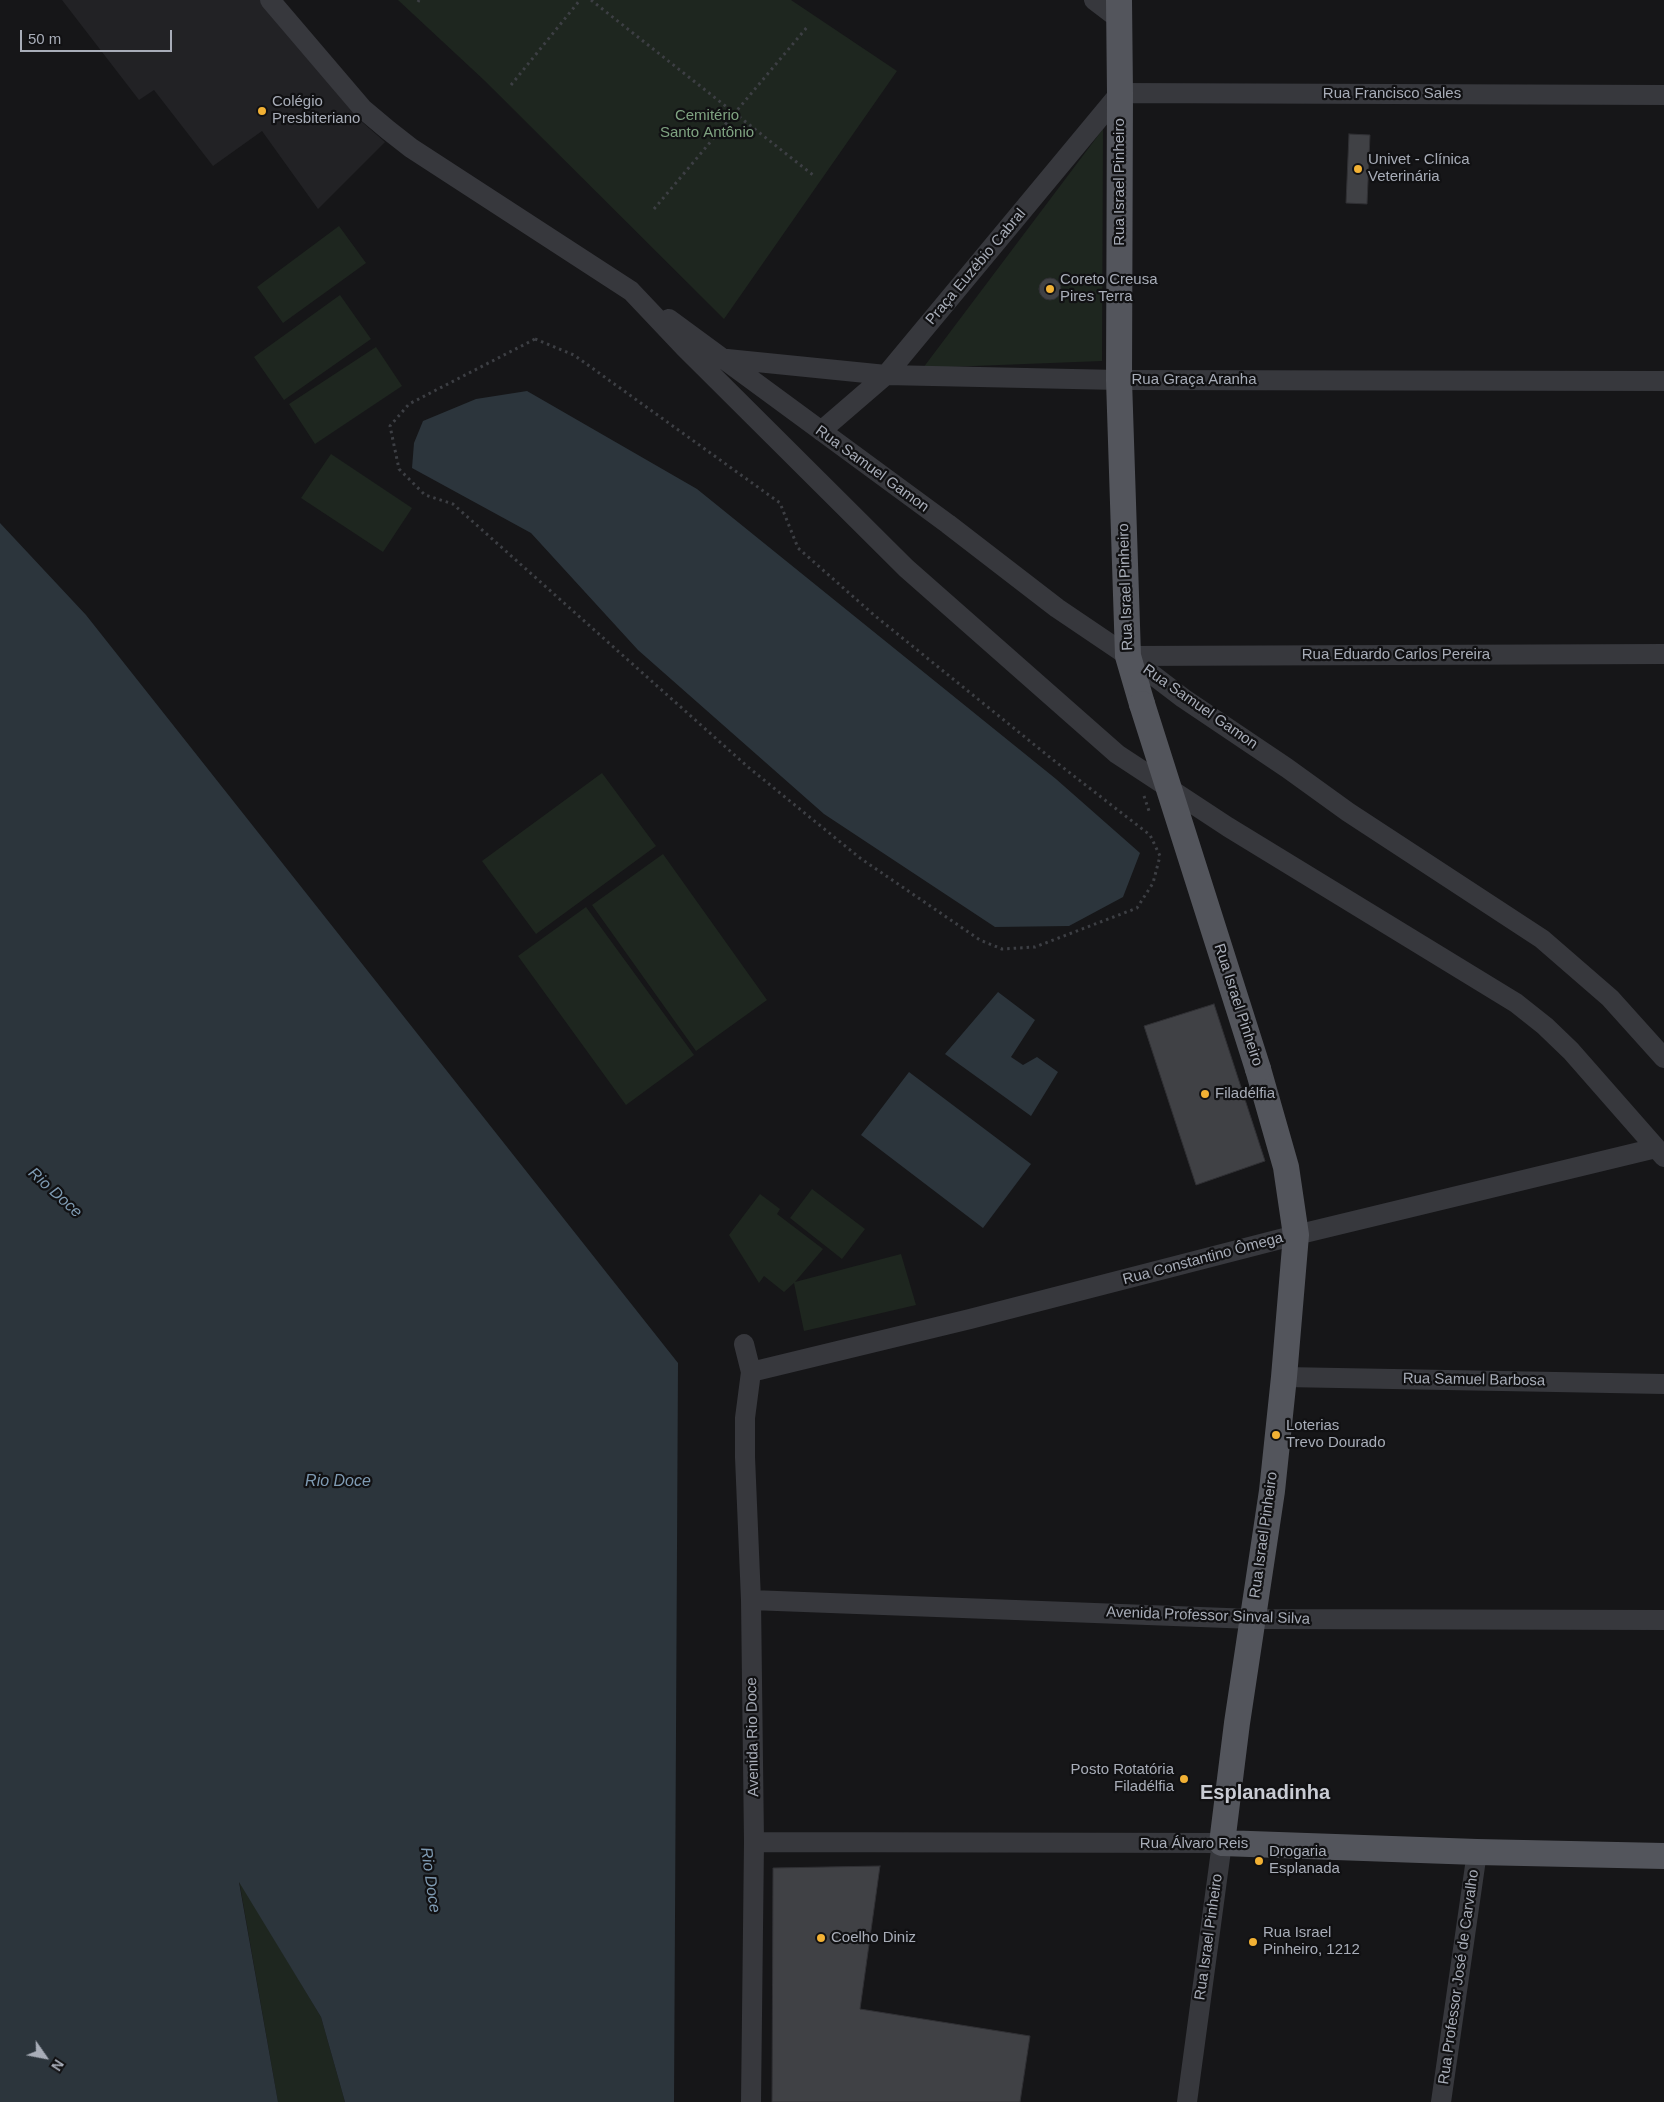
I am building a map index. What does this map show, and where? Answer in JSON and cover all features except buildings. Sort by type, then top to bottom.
[{"type":"main road","name":"Rua Israel Pinheiro","points":[[1119,9],[1118,380],[1128,656],[1258,1069],[1286,1167],[1296,1235],[1272,1491],[1222,1843]]},
{"type":"main road","name":"Rua Álvaro Reis","points":[[1222,1843],[1664,1856]]},
{"type":"street","points":[[270,0],[363,109],[388,130],[411,148],[631,291],[690,354],[906,568],[1117,754],[1228,827],[1516,1003],[1546,1026],[1571,1051],[1660,1152]]},
{"type":"street","points":[[1094,0],[1119,9]]},
{"type":"street","name":"Rua Francisco Sales","points":[[1120,93],[1664,95]]},
{"type":"street","name":"Praça Euzébio Cabral","points":[[821,431],[886,375],[1120,93]]},
{"type":"street","name":"Rua Samuel Gamon","points":[[631,291],[948,524],[1057,608],[1348,812],[1542,939],[1610,998],[1664,1058]]},
{"type":"street","name":"Rua Graça Aranha","points":[[726,359],[886,375],[1118,380],[1664,381]]},
{"type":"street","name":"Rua Eduardo Carlos Pereira","points":[[1128,656],[1664,654]]},
{"type":"street","name":"Rua Constantino Ômega","points":[[752,1372],[980,1317],[1296,1235],[1660,1152]]},
{"type":"street","points":[[744,1344],[752,1372]]},
{"type":"street","name":"Avenida Rio Doce","points":[[751,2102],[754,1842],[751,1600],[744,1457],[745,1418],[752,1372]]},
{"type":"street","name":"Rua Samuel Barbosa","points":[[1284,1377],[1664,1384]]},
{"type":"street","name":"Avenida Professor Sinval Silva","points":[[751,1600],[1253,1618],[1664,1620]]},
{"type":"street","name":"Rua Álvaro Reis","points":[[754,1842],[1222,1843]]},
{"type":"street","name":"Rua Israel Pinheiro","points":[[1187,2102],[1222,1843]]},
{"type":"street","name":"Rua Professor José de Carvalho","points":[[1441,2102],[1477,1852]]},
{"type":"path","points":[[511,85],[580,0]]},
{"type":"path","points":[[591,0],[813,175]]},
{"type":"path","points":[[654,209],[808,26]]},
{"type":"path","points":[[535,340],[574,355],[780,503],[798,548],[898,634],[1052,759],[1150,835],[1160,856],[1153,883],[1137,908],[1035,947],[1002,949],[980,940],[860,858],[748,767],[452,504],[425,495],[398,469],[390,426],[409,404],[535,340]]},
{"type":"shaded area","name":"Colégio Presbiteriano","points":[[62,0],[260,0],[362,122],[385,142],[318,209],[262,131],[213,166],[154,90],[139,100]]},
{"type":"green space","name":"Cemitério Santo Antônio","points":[[398,0],[791,0],[897,71],[724,319],[485,81]]},
{"type":"green space","points":[[1103,129],[1102,361],[923,368]]},
{"type":"green space","points":[[339,226],[366,263],[283,323],[257,287]]},
{"type":"green space","points":[[340,295],[371,339],[284,400],[254,357]]},
{"type":"green space","points":[[376,347],[402,386],[315,444],[289,404]]},
{"type":"green space","points":[[331,454],[412,508],[383,552],[301,498]]},
{"type":"green space","points":[[602,773],[656,846],[536,934],[482,861]]},
{"type":"green space","points":[[663,854],[767,1000],[696,1051],[592,905]]},
{"type":"green space","points":[[586,907],[694,1055],[626,1105],[518,956]]},
{"type":"green space","points":[[812,1189],[865,1229],[842,1259],[790,1218]]},
{"type":"green space","points":[[760,1194],[780,1209],[777,1214],[823,1249],[795,1282],[901,1254],[916,1305],[804,1331],[794,1283],[784,1292],[764,1276],[759,1283],[729,1235]]},
{"type":"green space","points":[[239,1880],[321,2017],[345,2102],[278,2102]]},
{"type":"water","points":[[527,391],[697,489],[1056,779],[1140,853],[1123,897],[1069,926],[995,927],[824,814],[638,650],[531,533],[412,468],[414,443],[423,421],[476,399]]},
{"type":"water","name":"Rio Doce","points":[[0,523],[86,615],[678,1363],[674,2102],[345,2102],[321,2017],[239,1882],[278,2102],[0,2102]]},
{"type":"water","points":[[998,992],[1035,1020],[1011,1057],[1023,1065],[1037,1057],[1058,1072],[1031,1116],[945,1054]]},
{"type":"water","points":[[909,1072],[1031,1164],[983,1228],[861,1135]]},
{"type":"place","name":"Colégio Presbiteriano","points":[[262,111]]},
{"type":"place","name":"Univet - Clínica Veterinária","points":[[1358,169]]},
{"type":"place","name":"Coreto Creusa Pires Terra","points":[[1050,289]]},
{"type":"place","name":"Filadélfia","points":[[1205,1094]]},
{"type":"place","name":"Loterias Trevo Dourado","points":[[1276,1435]]},
{"type":"place","name":"Posto Rotatória Filadélfia","points":[[1184,1779]]},
{"type":"place","name":"Drogaria Esplanada","points":[[1259,1861]]},
{"type":"place","name":"Coelho Diniz","points":[[821,1938]]},
{"type":"place","name":"Rua Israel Pinheiro, 1212","points":[[1253,1942]]},
{"type":"district","name":"Esplanadinha","points":[[1265,1793]]}]
